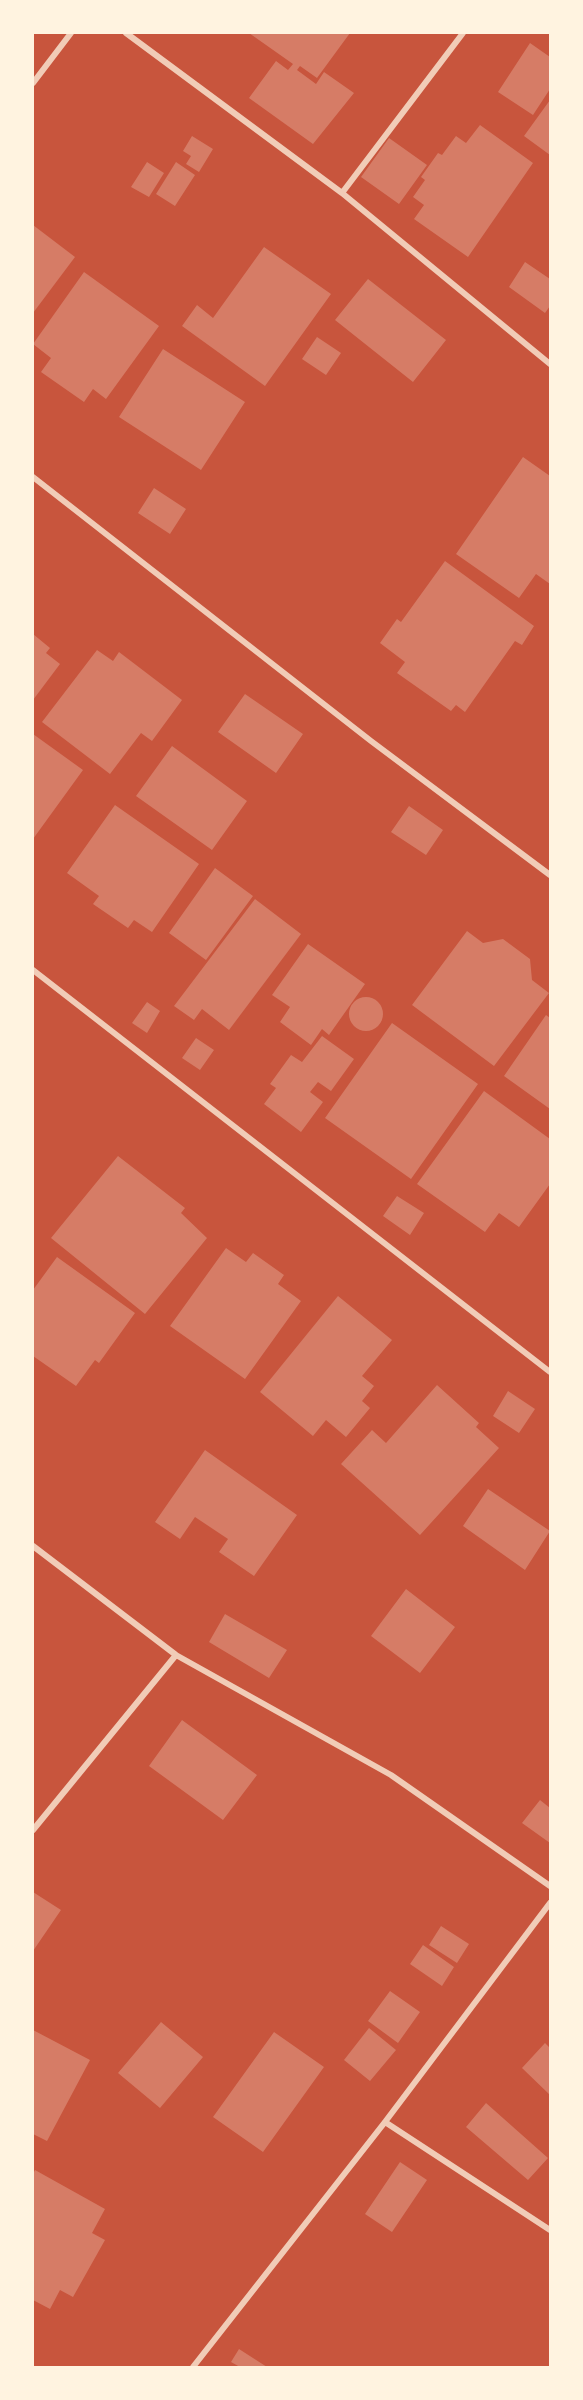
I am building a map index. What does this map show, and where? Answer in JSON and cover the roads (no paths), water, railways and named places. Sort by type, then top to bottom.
[{"type":"street","points":[[33,83],[71,33]]},
{"type":"street","points":[[126,33],[342,193],[550,364]]},
{"type":"street","points":[[342,193],[463,33]]},
{"type":"street","points":[[33,477],[371,741],[550,875]]},
{"type":"street","points":[[33,970],[550,1372]]},
{"type":"street","points":[[33,1546],[176,1655],[391,1775],[550,1886]]},
{"type":"street","points":[[33,1830],[176,1655]]},
{"type":"street","points":[[193,2367],[385,2122],[550,1903]]},
{"type":"street","points":[[385,2122],[550,2230]]}]
